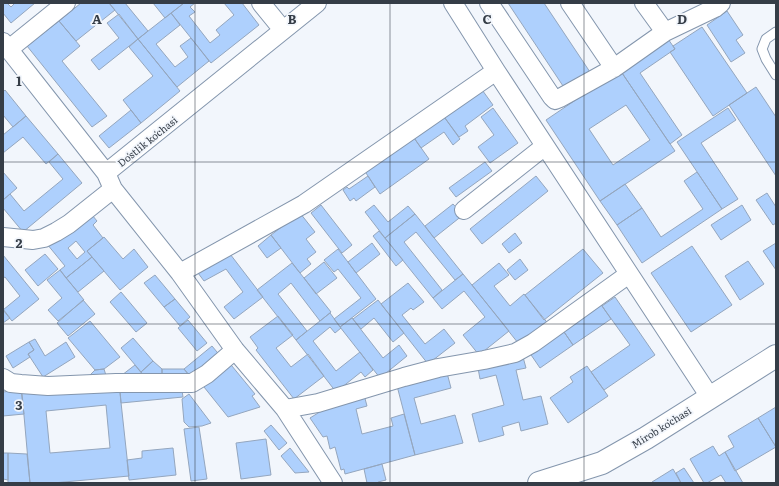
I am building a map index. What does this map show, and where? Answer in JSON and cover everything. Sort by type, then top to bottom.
[{"type":"street","points":[[66,3],[6,46],[180,273],[236,350],[285,409],[333,483]]},
{"type":"street","points":[[261,3],[283,30]]},
{"type":"street","name":"Doʻstlik koʻchasi","points":[[3,238],[33,240],[44,238],[69,224],[110,181],[283,30],[317,3]]},
{"type":"street","points":[[453,3],[710,397]]},
{"type":"street","points":[[489,3],[555,100],[614,68],[665,32],[715,8],[720,3]]},
{"type":"street","points":[[570,3],[614,68]]},
{"type":"street","points":[[644,3],[665,32]]},
{"type":"street","points":[[180,273],[304,204],[496,71]]},
{"type":"street","points":[[464,210],[545,146]]},
{"type":"street","points":[[285,409],[318,403],[438,368],[515,353],[533,343],[629,274]]},
{"type":"street","points":[[3,378],[11,382],[21,384],[48,386],[116,383],[192,383],[207,374],[236,350]]},
{"type":"street","name":"Mirob koʻchasi","points":[[539,483],[602,462],[646,438],[776,356]]},
{"type":"lane","points":[[776,32],[766,39],[762,49],[766,59],[776,75]]},
{"type":"building","points":[[3,3],[7,3],[11,7],[15,3],[35,3],[11,23],[3,13]]},
{"type":"building","points":[[81,3],[109,3],[115,10],[76,41],[59,21]]},
{"type":"building","points":[[109,3],[125,3],[148,31],[138,39]]},
{"type":"building","points":[[153,3],[184,3],[165,18]]},
{"type":"building","points":[[184,3],[195,3],[190,7],[195,12],[189,16],[210,43],[220,35],[216,30],[234,15],[224,3],[242,3],[259,25],[211,63],[171,13]]},
{"type":"building","points":[[508,3],[544,3],[592,75],[567,92]]},
{"type":"building","points":[[727,11],[743,35],[736,40],[745,53],[731,62],[707,25]]},
{"type":"building","points":[[171,13],[180,25],[156,44],[175,67],[188,57],[180,46],[191,38],[209,61],[177,87],[138,39]]},
{"type":"building","points":[[119,14],[138,39],[99,70],[91,60],[119,38],[107,23]]},
{"type":"building","points":[[59,21],[80,46],[62,61],[107,116],[92,127],[27,46]]},
{"type":"building","points":[[702,27],[747,93],[713,116],[670,52],[675,49],[673,46]]},
{"type":"building","points":[[666,36],[675,49],[640,73],[682,135],[670,144],[618,67]]},
{"type":"building","points":[[138,39],[180,91],[141,123],[123,100],[153,76],[129,47]]},
{"type":"building","points":[[620,70],[675,151],[600,201],[546,120]],"holes":[[[626,105],[650,140],[613,165],[589,129]]]},
{"type":"building","points":[[480,87],[493,105],[465,126],[468,131],[459,137],[442,114]]},
{"type":"building","points":[[756,87],[776,117],[776,176],[729,105]]},
{"type":"building","points":[[5,90],[26,116],[13,127],[3,115],[3,92]]},
{"type":"building","points":[[493,108],[518,143],[490,163],[478,147],[494,135],[481,117]]},
{"type":"building","points":[[728,108],[736,120],[701,143],[738,199],[722,209],[677,142]]},
{"type":"building","points":[[131,110],[141,123],[109,148],[99,136]]},
{"type":"building","points":[[442,114],[460,139],[453,145],[444,132],[421,148],[412,135]]},
{"type":"building","points":[[26,116],[58,154],[46,164],[23,137],[3,153],[3,135]]},
{"type":"building","points":[[412,135],[429,159],[380,194],[364,170]]},
{"type":"building","points":[[58,154],[82,183],[23,232],[3,208],[3,200],[10,194],[24,211],[63,179],[49,162]]},
{"type":"building","points":[[485,162],[492,171],[456,197],[449,188]]},
{"type":"building","points":[[3,172],[17,188],[3,200]]},
{"type":"building","points":[[697,172],[722,209],[642,263],[617,225],[642,208],[661,237],[703,209],[684,181]]},
{"type":"building","points":[[368,176],[375,187],[356,201],[354,198],[350,201],[343,190],[347,187],[349,189]]},
{"type":"building","points":[[536,176],[548,191],[482,244],[470,229]]},
{"type":"building","points":[[625,184],[642,208],[617,225],[600,201]]},
{"type":"building","points":[[767,193],[776,207],[776,223],[773,225],[756,200]]},
{"type":"building","points":[[453,204],[463,215],[434,238],[425,226]]},
{"type":"building","points":[[321,205],[352,245],[342,253],[311,213]]},
{"type":"building","points":[[374,205],[388,222],[408,206],[415,214],[385,238],[365,212]]},
{"type":"building","points":[[742,205],[751,220],[721,240],[711,225]]},
{"type":"building","points":[[88,210],[97,221],[93,225],[103,238],[87,251],[92,257],[66,278],[60,270],[65,266],[47,244]],"holes":[[[76,241],[85,252],[77,259],[68,248]]]},
{"type":"building","points":[[300,213],[315,232],[306,239],[316,252],[307,259],[311,264],[300,273],[271,235]]},
{"type":"building","points":[[415,214],[463,274],[455,280],[416,232],[404,242],[442,290],[433,298],[385,238]]},
{"type":"building","points":[[379,231],[403,260],[396,266],[373,236]]},
{"type":"building","points":[[515,233],[522,243],[509,253],[502,244]]},
{"type":"building","points":[[271,235],[281,248],[267,258],[258,246]]},
{"type":"building","points":[[104,237],[123,259],[134,249],[148,267],[120,290],[87,251]]},
{"type":"building","points":[[372,243],[380,254],[356,273],[348,262]]},
{"type":"building","points":[[776,243],[776,270],[763,251]]},
{"type":"building","points":[[692,246],[732,305],[691,332],[651,273]]},
{"type":"building","points":[[338,249],[376,299],[340,327],[334,319],[361,298],[338,269],[334,272],[324,260]]},
{"type":"building","points":[[583,249],[603,273],[544,320],[525,295]]},
{"type":"building","points":[[227,250],[263,297],[234,319],[224,307],[243,292],[226,269],[204,281],[195,269]]},
{"type":"building","points":[[45,254],[58,269],[38,286],[25,270]]},
{"type":"building","points":[[3,255],[39,299],[12,321],[3,310],[20,296],[5,277],[3,278]]},
{"type":"building","points":[[92,257],[104,271],[78,292],[66,278]]},
{"type":"building","points":[[520,259],[528,270],[515,280],[507,270]]},
{"type":"building","points":[[748,261],[764,284],[740,300],[725,276]]},
{"type":"building","points":[[324,262],[337,278],[316,294],[304,278]]},
{"type":"building","points":[[292,263],[331,312],[320,321],[291,283],[278,294],[307,331],[296,340],[257,290]]},
{"type":"building","points":[[499,263],[509,275],[494,286],[510,306],[524,294],[550,326],[522,348],[472,285]]},
{"type":"building","points":[[60,270],[84,300],[58,321],[48,310],[62,298],[47,280]]},
{"type":"building","points":[[463,274],[509,331],[479,355],[463,335],[485,317],[464,291],[442,309],[433,298]]},
{"type":"building","points":[[155,275],[175,299],[164,307],[144,283]]},
{"type":"building","points":[[408,283],[424,302],[413,310],[411,308],[402,315],[425,344],[444,329],[455,343],[428,364],[381,304]]},
{"type":"building","points":[[121,292],[147,323],[136,332],[110,302]]},
{"type":"building","points":[[615,297],[655,355],[604,390],[591,372],[630,345],[602,306]]},
{"type":"building","points":[[175,299],[190,317],[180,326],[164,307]]},
{"type":"building","points":[[83,300],[95,314],[68,336],[57,323]]},
{"type":"building","points":[[378,300],[404,333],[393,342],[374,318],[361,329],[353,319]]},
{"type":"building","points":[[600,303],[611,319],[573,345],[562,329]]},
{"type":"building","points":[[3,309],[10,318],[3,323]]},
{"type":"building","points":[[330,313],[341,328],[335,333],[330,327],[313,341],[336,371],[360,352],[373,370],[365,377],[361,372],[336,392],[296,340]]},
{"type":"building","points":[[278,316],[293,335],[276,348],[291,367],[308,354],[324,376],[294,399],[256,350],[258,348],[250,337]]},
{"type":"building","points":[[352,318],[383,358],[399,345],[407,356],[380,378],[340,327]]},
{"type":"building","points":[[188,320],[207,343],[197,351],[178,328]]},
{"type":"building","points":[[90,321],[120,357],[104,369],[95,370],[68,338]]},
{"type":"building","points":[[560,326],[573,345],[540,368],[527,349]]},
{"type":"building","points":[[133,338],[153,361],[141,372],[121,348]]},
{"type":"building","points":[[35,339],[45,356],[66,342],[75,357],[43,377],[28,354],[34,350],[29,342]]},
{"type":"building","points":[[29,342],[34,350],[28,354],[30,357],[13,368],[6,356]]},
{"type":"building","points":[[212,346],[222,358],[194,381],[184,369]]},
{"type":"building","points":[[523,357],[526,368],[516,370],[523,400],[541,396],[548,424],[521,431],[519,422],[502,427],[504,435],[479,442],[472,414],[504,405],[496,375],[480,379],[478,368]]},
{"type":"building","points":[[227,360],[255,394],[252,396],[260,407],[228,417],[200,382]]},
{"type":"building","points":[[153,361],[162,369],[162,377],[145,377],[141,372]]},
{"type":"building","points":[[135,365],[143,375],[122,375]]},
{"type":"building","points":[[587,366],[608,396],[568,423],[550,398],[573,382],[570,377]]},
{"type":"building","points":[[104,369],[108,382],[89,376],[95,370]]},
{"type":"building","points":[[162,369],[184,369],[194,381],[162,381]]},
{"type":"building","points":[[446,369],[451,388],[414,398],[421,424],[455,415],[463,443],[415,455],[396,382]]},
{"type":"building","points":[[119,384],[129,476],[53,483],[30,483],[22,393]],"holes":[[[106,405],[110,448],[50,453],[46,411]]]},
{"type":"building","points":[[181,384],[183,397],[121,403],[120,390]]},
{"type":"building","points":[[21,390],[24,414],[3,416],[3,392]]},
{"type":"building","points":[[363,391],[367,406],[356,409],[362,434],[393,426],[391,418],[404,414],[415,455],[345,474],[344,469],[341,470],[335,447],[330,449],[327,436],[323,437],[310,418],[347,395]]},
{"type":"building","points":[[189,394],[211,423],[202,426],[189,427],[184,422],[182,399]]},
{"type":"building","points":[[776,407],[776,447],[758,418]]},
{"type":"building","points":[[758,418],[776,447],[735,471],[725,452],[734,447],[728,436]]},
{"type":"building","points":[[271,425],[287,443],[279,450],[264,431]]},
{"type":"building","points":[[199,427],[207,479],[191,481],[184,429]]},
{"type":"building","points":[[266,439],[271,475],[241,479],[236,443]]},
{"type":"building","points":[[713,446],[719,456],[725,452],[743,483],[726,483],[721,475],[707,483],[704,483],[690,459]]},
{"type":"building","points":[[173,448],[176,475],[129,480],[127,460],[142,458],[142,451]]},
{"type":"building","points":[[290,448],[309,472],[295,473],[281,456]]},
{"type":"building","points":[[3,453],[8,453],[8,480],[3,479]]},
{"type":"building","points":[[8,453],[27,454],[30,483],[8,483]]},
{"type":"building","points":[[382,464],[386,480],[378,482],[379,483],[367,483],[364,469]]},
{"type":"building","points":[[684,468],[694,483],[681,483],[676,473]]},
{"type":"building","points":[[673,469],[681,483],[652,482]]}]
